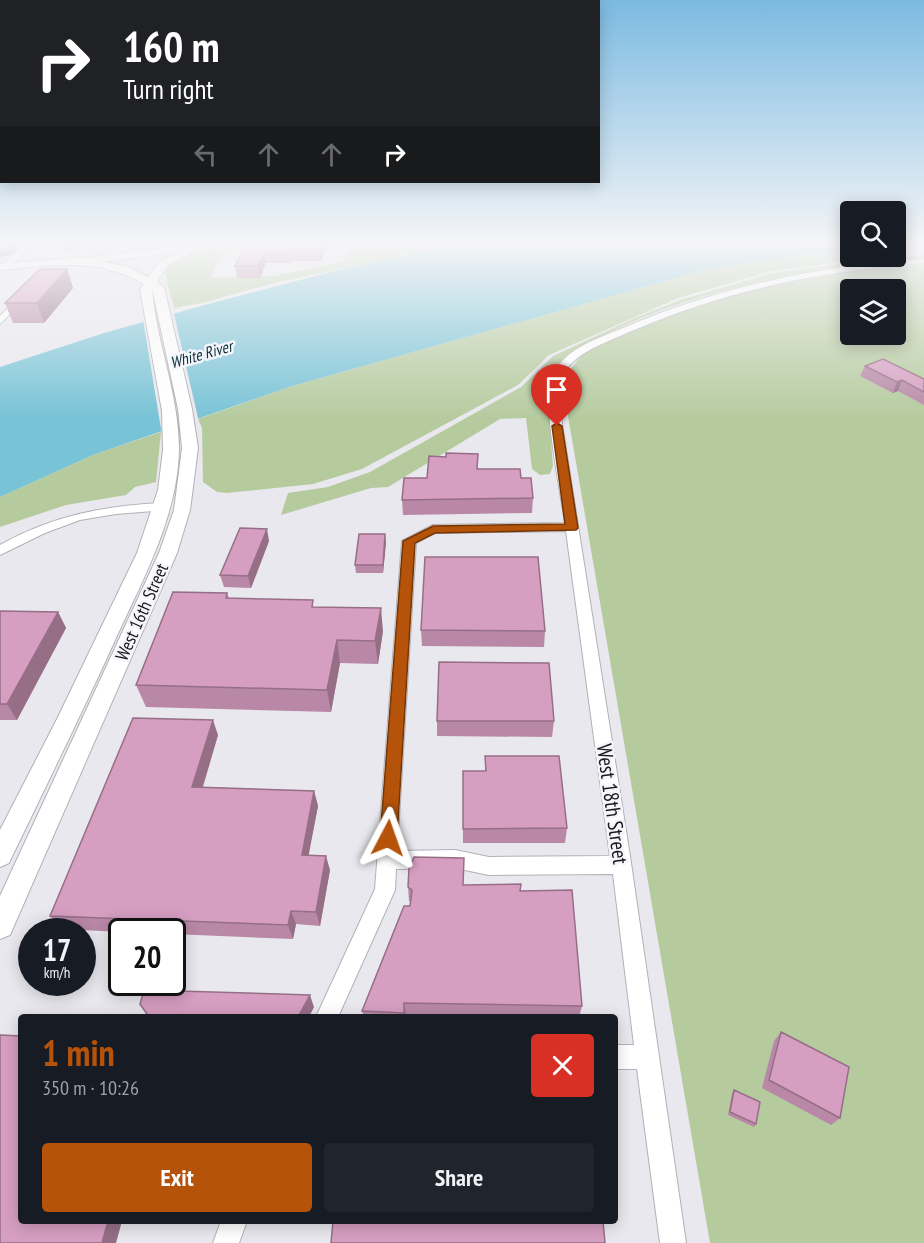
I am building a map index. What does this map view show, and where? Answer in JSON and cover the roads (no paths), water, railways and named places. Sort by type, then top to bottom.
[{"type":"main road","name":"West 16th Street","points":[[0,855],[68,719],[146,553],[181,449],[169,411],[155,303]]},
{"type":"main road","name":"West 16th Street","points":[[0,926],[168,553],[182,510],[181,449],[185,409],[156,303]]},
{"type":"street","name":"West 18th Street","points":[[672,1243],[621,865],[552,393],[555,378],[574,355],[658,315],[692,303]]},
{"type":"street","points":[[0,305],[15,305]]},
{"type":"street","points":[[0,321],[15,305]]},
{"type":"street","points":[[0,551],[40,529],[70,517],[109,509],[161,507]]},
{"type":"street","points":[[328,1014],[385,890],[409,541],[433,529],[572,528]]},
{"type":"street","points":[[387,860],[455,859],[489,866],[621,865]]},
{"type":"street","points":[[618,1057],[647,1058]]},
{"type":"street","points":[[226,1243],[233,1224]]},
{"type":"water","name":"White River","points":[[212,303],[587,303],[292,386],[93,455],[0,497],[0,367],[104,333]]}]
